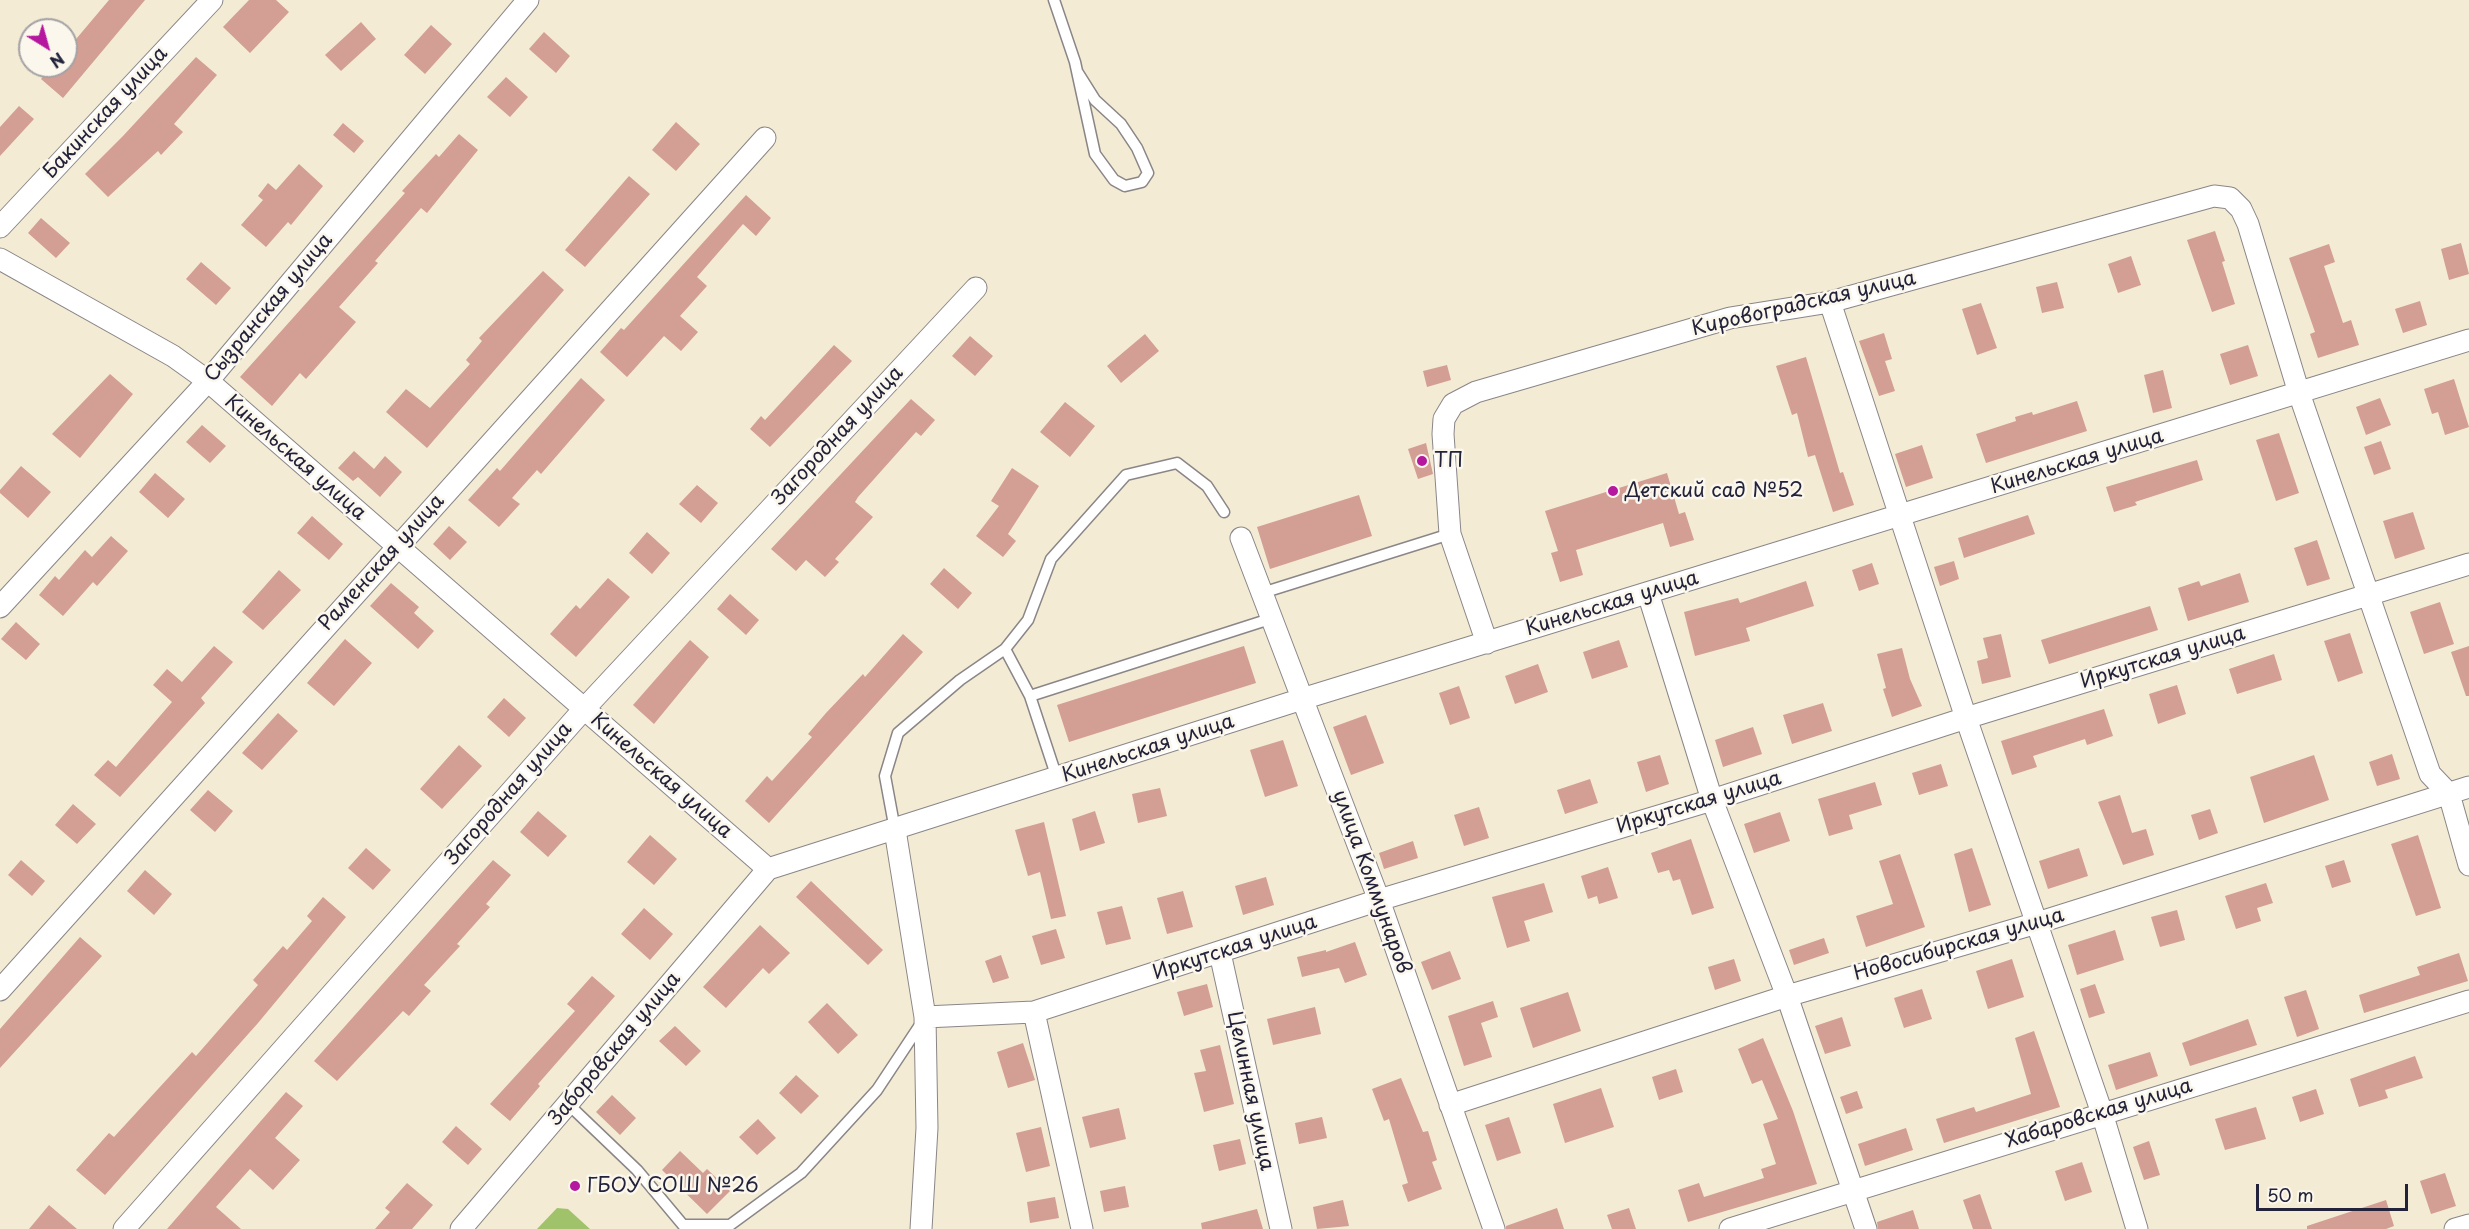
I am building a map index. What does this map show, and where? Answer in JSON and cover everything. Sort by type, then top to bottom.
[{"type":"street","name":"Бакинская улица","points":[[0,227],[212,0]]},
{"type":"street","name":"Сызранская улица","points":[[0,607],[207,381],[528,0]]},
{"type":"street","name":"Раменская улица","points":[[0,990],[765,138]]},
{"type":"street","name":"Кировоградская улица","points":[[1487,643],[1450,534],[1443,434],[1444,419],[1453,404],[1476,392],[1730,318],[1830,302],[2214,196],[2230,198],[2241,209],[2248,224],[2299,393],[2430,774],[2459,790]]},
{"type":"street","name":"Кинельская улица","points":[[0,259],[173,357],[207,381],[768,869],[1302,699],[1901,517],[2469,340]]},
{"type":"street","name":"Загородная улица","points":[[124,1229],[584,709],[976,288]]},
{"type":"street","points":[[1830,302],[1965,718],[2102,1113],[2137,1229]]},
{"type":"street","name":"улица Коммунаров","points":[[1241,538],[1379,900],[1494,1229]]},
{"type":"street","name":"Иркутская улица","points":[[925,1017],[1034,1012],[1379,900],[1712,800],[1965,718],[2469,564]]},
{"type":"street","points":[[1648,593],[1712,800],[1787,996],[1866,1229]]},
{"type":"street","points":[[2459,790],[2469,865]]},
{"type":"street","name":"Новосибирская улица","points":[[1450,1105],[1787,996],[2037,922],[2459,790]]},
{"type":"street","points":[[894,830],[925,1017],[927,1128],[921,1229]]},
{"type":"street","name":"Заборовская улица","points":[[460,1229],[768,869]]},
{"type":"street","name":"Целинная улица","points":[[1220,953],[1281,1229]]},
{"type":"street","name":"Хабаровская улица","points":[[1730,1229],[2469,1001]]},
{"type":"street","points":[[1034,1012],[1082,1229]]},
{"type":"street","points":[[2455,1229],[2469,1225]]},
{"type":"lane","points":[[1054,0],[1075,62],[1095,154],[1114,180],[1125,186],[1142,182],[1148,173],[1137,148],[1121,124],[1095,100],[1078,73]]},
{"type":"lane","points":[[894,830],[885,776],[898,733],[960,680],[1005,649],[1028,620],[1051,559],[1126,475],[1177,464],[1207,486],[1224,512]]},
{"type":"lane","points":[[1262,592],[1450,534]]},
{"type":"lane","points":[[1030,696],[1273,618]]},
{"type":"lane","points":[[1005,649],[1030,696],[1057,778]]},
{"type":"lane","points":[[568,1104],[637,1170],[683,1225],[730,1225],[801,1173],[877,1090],[925,1017]]},
{"type":"green space","points":[[557,1208],[568,1209],[590,1229],[537,1229]]},
{"type":"building","points":[[109,0],[145,0],[63,98],[41,79],[78,78],[78,37]]},
{"type":"building","points":[[249,0],[276,0],[289,12],[250,53],[223,27]]},
{"type":"building","points":[[361,22],[376,39],[341,71],[325,55]]},
{"type":"building","points":[[431,25],[452,44],[425,74],[404,55]]},
{"type":"building","points":[[544,32],[570,56],[556,73],[529,49]]},
{"type":"building","points":[[196,57],[217,75],[174,124],[183,132],[161,155],[158,151],[108,197],[85,174]]},
{"type":"building","points":[[506,77],[528,97],[510,117],[487,97]]},
{"type":"building","points":[[19,106],[34,119],[0,156],[0,127]]},
{"type":"building","points":[[676,122],[700,144],[676,171],[652,150]]},
{"type":"building","points":[[343,123],[364,141],[354,153],[333,135]]},
{"type":"building","points":[[459,134],[478,150],[427,213],[421,208],[375,261],[378,263],[339,307],[356,322],[306,379],[300,373],[272,406],[240,377],[405,193],[402,191],[436,154],[439,157]]},
{"type":"building","points":[[299,164],[323,186],[291,225],[288,222],[266,247],[241,225],[263,200],[258,196],[268,183],[276,190]]},
{"type":"building","points":[[629,176],[650,194],[585,267],[565,250]]},
{"type":"building","points":[[746,195],[771,218],[756,236],[743,224],[697,277],[707,286],[680,316],[698,332],[681,351],[664,336],[627,377],[600,352],[621,328],[624,330]]},
{"type":"building","points":[[41,218],[70,243],[56,258],[28,233]]},
{"type":"building","points":[[2215,231],[2235,304],[2212,312],[2187,240]]},
{"type":"building","points":[[2461,243],[2469,274],[2449,280],[2441,249]]},
{"type":"building","points":[[2329,244],[2335,262],[2324,266],[2343,323],[2351,320],[2359,345],[2318,358],[2310,334],[2315,332],[2289,258]]},
{"type":"building","points":[[2131,256],[2141,285],[2118,293],[2108,264]]},
{"type":"building","points":[[201,262],[231,288],[216,305],[186,279]]},
{"type":"building","points":[[543,271],[564,290],[427,448],[386,412],[406,389],[430,408],[470,364],[466,360],[482,341],[479,338]]},
{"type":"building","points":[[2057,282],[2064,308],[2042,313],[2036,287]]},
{"type":"building","points":[[2420,301],[2427,325],[2403,333],[2395,309]]},
{"type":"building","points":[[1981,303],[1997,348],[1977,355],[1962,309]]},
{"type":"building","points":[[1884,333],[1892,359],[1885,361],[1895,391],[1879,396],[1859,341]]},
{"type":"building","points":[[1145,334],[1159,351],[1121,383],[1107,366]]},
{"type":"building","points":[[970,336],[993,356],[975,376],[952,356]]},
{"type":"building","points":[[834,345],[852,361],[770,447],[750,429],[761,416],[765,420]]},
{"type":"building","points":[[2248,345],[2258,376],[2230,385],[2220,354]]},
{"type":"building","points":[[1806,357],[1840,473],[1843,472],[1854,505],[1833,512],[1815,455],[1808,457],[1797,413],[1792,415],[1776,366]]},
{"type":"building","points":[[1447,365],[1451,380],[1427,387],[1423,371]]},
{"type":"building","points":[[2163,370],[2172,408],[2153,413],[2144,375]]},
{"type":"building","points":[[110,374],[133,394],[80,458],[52,434]]},
{"type":"building","points":[[581,378],[605,400],[541,474],[537,470],[512,498],[520,504],[499,527],[468,500],[497,468],[500,471]]},
{"type":"building","points":[[2454,379],[2469,427],[2445,435],[2438,412],[2432,414],[2424,389]]},
{"type":"building","points":[[2380,398],[2391,425],[2366,435],[2356,407]]},
{"type":"building","points":[[911,399],[935,420],[921,436],[916,432],[858,497],[855,502],[873,517],[835,559],[839,562],[825,577],[806,560],[796,571],[771,549]]},
{"type":"building","points":[[2077,401],[2087,431],[1986,463],[1976,434],[2016,421],[2015,417],[2032,412],[2033,415]]},
{"type":"building","points":[[1065,402],[1095,426],[1070,457],[1040,432]]},
{"type":"building","points":[[202,425],[226,446],[210,463],[186,442]]},
{"type":"building","points":[[2279,433],[2299,493],[2276,501],[2256,440]]},
{"type":"building","points":[[2381,441],[2391,469],[2374,475],[2364,447]]},
{"type":"building","name":"ТП","points":[[1426,443],[1433,474],[1418,479],[1408,449]]},
{"type":"building","points":[[1922,445],[1933,478],[1906,487],[1895,454]]},
{"type":"building","points":[[354,451],[374,469],[385,456],[402,472],[380,497],[358,477],[353,481],[338,468]]},
{"type":"building","points":[[2197,460],[2203,480],[2135,502],[2137,505],[2114,512],[2106,487]]},
{"type":"building","points":[[21,466],[51,492],[28,518],[0,493],[0,490]]},
{"type":"building","points":[[1012,468],[1039,486],[1008,534],[1016,541],[1003,557],[976,536],[999,506],[991,501]]},
{"type":"building","points":[[155,473],[185,499],[168,518],[139,492]]},
{"type":"building","points":[[1667,473],[1679,514],[1685,512],[1694,540],[1670,547],[1663,523],[1576,550],[1583,575],[1560,582],[1551,553],[1558,551],[1545,511]]},
{"type":"building","points":[[697,485],[718,503],[701,523],[679,504]]},
{"type":"building","points":[[1359,495],[1372,536],[1270,569],[1257,527]]},
{"type":"building","points":[[2413,512],[2425,549],[2395,559],[2383,521]]},
{"type":"building","points":[[2028,515],[2035,534],[1964,558],[1958,538]]},
{"type":"building","points":[[312,516],[343,544],[329,560],[297,533]]},
{"type":"building","points":[[449,526],[467,542],[450,560],[433,544]]},
{"type":"building","points":[[647,532],[670,553],[652,574],[629,553]]},
{"type":"building","points":[[111,536],[128,551],[97,586],[93,582],[63,616],[39,595],[55,576],[59,580],[85,550],[92,557]]},
{"type":"building","points":[[2317,540],[2330,579],[2307,586],[2294,548]]},
{"type":"building","points":[[1954,561],[1959,579],[1940,586],[1934,567]]},
{"type":"building","points":[[1872,563],[1879,584],[1859,591],[1852,570]]},
{"type":"building","points":[[944,568],[972,593],[958,609],[930,584]]},
{"type":"building","points":[[279,570],[301,590],[263,630],[242,612]]},
{"type":"building","points":[[2240,573],[2249,602],[2188,621],[2178,588],[2199,581],[2201,586]]},
{"type":"building","points":[[608,578],[630,597],[576,657],[550,634],[576,605],[580,609]]},
{"type":"building","points":[[1806,581],[1814,606],[1746,628],[1750,641],[1695,656],[1684,612],[1738,598],[1740,603]]},
{"type":"building","points":[[391,583],[419,607],[414,613],[434,631],[418,649],[370,606]]},
{"type":"building","points":[[730,594],[759,620],[746,635],[717,609]]},
{"type":"building","points":[[2440,602],[2454,644],[2424,654],[2410,612]]},
{"type":"building","points":[[2150,606],[2158,630],[2049,664],[2041,640]]},
{"type":"building","points":[[16,622],[40,644],[26,660],[1,639]]},
{"type":"building","points":[[2350,633],[2363,673],[2338,682],[2324,641]]},
{"type":"building","points":[[903,634],[923,652],[769,823],[745,801],[767,776],[772,781],[812,737],[808,734],[826,713],[863,674],[865,677]]},
{"type":"building","points":[[2001,634],[2011,677],[1982,684],[1977,661],[1988,658],[1983,638]]},
{"type":"building","points":[[345,639],[372,663],[334,706],[307,683]]},
{"type":"building","points":[[690,640],[709,657],[654,724],[633,705]]},
{"type":"building","points":[[1619,640],[1628,667],[1592,679],[1583,652]]},
{"type":"building","points":[[214,646],[233,662],[201,698],[205,703],[120,797],[94,775],[108,760],[116,767],[172,702],[153,685],[167,669],[182,682]]},
{"type":"building","points":[[1244,646],[1256,683],[1069,742],[1057,705]]},
{"type":"building","points":[[2469,646],[2469,696],[2466,696],[2451,652]]},
{"type":"building","points":[[1902,648],[1910,679],[1922,706],[1892,717],[1883,689],[1886,688],[1877,654]]},
{"type":"building","points":[[2274,654],[2282,680],[2237,694],[2229,669]]},
{"type":"building","points":[[1538,664],[1548,692],[1515,704],[1505,676]]},
{"type":"building","points":[[2177,685],[2186,714],[2158,724],[2149,694]]},
{"type":"building","points":[[1459,686],[1470,718],[1450,725],[1439,693]]},
{"type":"building","points":[[504,698],[526,718],[509,737],[487,717]]},
{"type":"building","points":[[1823,703],[1832,731],[1792,744],[1783,715]]},
{"type":"building","points":[[2104,709],[2113,736],[2087,745],[2085,739],[2033,756],[2037,767],[2012,775],[2001,741]]},
{"type":"building","points":[[278,713],[298,731],[262,770],[242,753]]},
{"type":"building","points":[[1366,715],[1384,763],[1351,775],[1333,727]]},
{"type":"building","points":[[1753,727],[1762,754],[1723,767],[1715,740]]},
{"type":"building","points":[[1283,740],[1298,786],[1265,797],[1250,750]]},
{"type":"building","points":[[459,745],[482,766],[442,809],[420,789]]},
{"type":"building","points":[[2392,754],[2400,779],[2377,786],[2369,762]]},
{"type":"building","points":[[1660,755],[1669,784],[1646,792],[1637,762]]},
{"type":"building","points":[[2314,755],[2329,800],[2264,823],[2250,777]]},
{"type":"building","points":[[1941,764],[1948,786],[1919,795],[1912,773]]},
{"type":"building","points":[[1590,779],[1598,803],[1565,814],[1557,790]]},
{"type":"building","points":[[1875,782],[1882,805],[1849,815],[1853,829],[1829,836],[1818,799]]},
{"type":"building","points":[[1160,788],[1167,816],[1138,823],[1132,794]]},
{"type":"building","points":[[208,790],[233,811],[215,832],[190,810]]},
{"type":"building","points":[[2120,795],[2132,833],[2146,829],[2154,855],[2123,865],[2098,802]]},
{"type":"building","points":[[73,804],[96,824],[77,844],[55,825]]},
{"type":"building","points":[[1479,807],[1489,838],[1464,846],[1454,815]]},
{"type":"building","points":[[2210,809],[2218,833],[2199,840],[2191,815]]},
{"type":"building","points":[[538,811],[567,836],[548,857],[520,832]]},
{"type":"building","points":[[1095,811],[1105,843],[1080,851],[1072,819]]},
{"type":"building","points":[[1780,812],[1790,841],[1754,853],[1744,824]]},
{"type":"building","points":[[1044,822],[1066,916],[1051,919],[1040,872],[1028,876],[1015,830]]},
{"type":"building","points":[[650,835],[677,859],[654,885],[627,862]]},
{"type":"building","points":[[2418,835],[2441,908],[2416,916],[2391,844]]},
{"type":"building","points":[[1691,839],[1714,908],[1692,915],[1680,879],[1673,881],[1669,870],[1658,873],[1651,853]]},
{"type":"building","points":[[1413,841],[1418,858],[1384,869],[1379,853]]},
{"type":"building","points":[[366,848],[391,870],[373,890],[348,868]]},
{"type":"building","points":[[1972,848],[1991,905],[1969,912],[1954,854]]},
{"type":"building","points":[[2079,848],[2088,876],[2048,889],[2039,861]]},
{"type":"building","points":[[1900,854],[1925,927],[1866,947],[1856,916],[1893,904],[1879,861]]},
{"type":"building","points":[[21,860],[45,881],[32,896],[8,875]]},
{"type":"building","points":[[493,860],[511,875],[486,904],[490,907],[457,944],[460,946],[424,985],[431,991],[409,1016],[403,1011],[337,1081],[314,1061]]},
{"type":"building","points":[[2344,860],[2351,882],[2332,888],[2325,866]]},
{"type":"building","points":[[1608,867],[1618,898],[1599,904],[1597,896],[1588,899],[1581,876]]},
{"type":"building","points":[[145,870],[172,894],[154,915],[127,891]]},
{"type":"building","points":[[1266,877],[1274,905],[1243,915],[1235,886]]},
{"type":"building","points":[[811,881],[883,950],[868,965],[796,897]]},
{"type":"building","points":[[1544,883],[1553,912],[1524,921],[1530,941],[1507,948],[1492,897]]},
{"type":"building","points":[[2266,883],[2273,903],[2257,908],[2261,921],[2236,929],[2225,896]]},
{"type":"building","points":[[1183,891],[1193,927],[1167,934],[1157,898]]},
{"type":"building","points":[[323,897],[346,917],[258,1023],[105,1195],[76,1170],[109,1133],[114,1137],[192,1052],[196,1056],[258,985],[253,980],[283,946],[287,950],[312,921],[307,916]]},
{"type":"building","points":[[1122,906],[1131,939],[1106,945],[1097,912]]},
{"type":"building","points":[[644,908],[673,934],[650,960],[621,934]]},
{"type":"building","points":[[2177,910],[2185,940],[2160,947],[2151,917]]},
{"type":"building","points":[[760,925],[790,953],[769,974],[763,968],[726,1008],[703,987]]},
{"type":"building","points":[[1056,929],[1065,958],[1041,965],[1032,936]]},
{"type":"building","points":[[2115,930],[2124,960],[2077,975],[2068,945]]},
{"type":"building","points":[[80,937],[102,956],[0,1068],[0,1029]]},
{"type":"building","points":[[1824,938],[1829,953],[1794,965],[1789,950]]},
{"type":"building","points":[[1355,942],[1367,975],[1345,983],[1339,968],[1302,977],[1297,957],[1326,950],[1326,952]]},
{"type":"building","points":[[1450,951],[1461,979],[1432,990],[1421,962]]},
{"type":"building","points":[[2459,953],[2468,981],[2364,1013],[2359,995],[2420,975],[2417,967]]},
{"type":"building","points":[[1001,955],[1009,978],[993,983],[985,961]]},
{"type":"building","points":[[1734,959],[1741,981],[1715,990],[1708,967]]},
{"type":"building","points":[[2012,959],[2024,997],[1988,1009],[1976,971]]},
{"type":"building","points":[[592,976],[615,996],[538,1084],[540,1086],[510,1121],[490,1104],[575,1011],[567,1004]]},
{"type":"building","points":[[1207,984],[1213,1007],[1184,1016],[1177,992]]},
{"type":"building","points":[[2095,984],[2105,1013],[2089,1018],[2080,989]]},
{"type":"building","points":[[1922,989],[1932,1019],[1904,1028],[1894,998]]},
{"type":"building","points":[[2306,990],[2319,1029],[2297,1037],[2284,997]]},
{"type":"building","points":[[1568,992],[1581,1031],[1533,1048],[1520,1008]]},
{"type":"building","points":[[1493,1001],[1498,1017],[1481,1023],[1492,1057],[1464,1066],[1448,1016]]},
{"type":"building","points":[[827,1003],[858,1035],[838,1054],[808,1022]]},
{"type":"building","points":[[1315,1007],[1321,1034],[1273,1045],[1267,1019]]},
{"type":"building","points":[[1842,1017],[1851,1046],[1825,1054],[1815,1026]]},
{"type":"building","points":[[2248,1019],[2257,1045],[2190,1066],[2182,1043]]},
{"type":"building","points":[[675,1026],[701,1051],[686,1066],[659,1041]]},
{"type":"building","points":[[2034,1031],[2060,1107],[1944,1143],[1936,1119],[1974,1107],[1976,1112],[2031,1094],[2015,1038]]},
{"type":"building","points":[[1763,1038],[1793,1111],[1817,1184],[1688,1222],[1678,1190],[1699,1183],[1704,1197],[1764,1178],[1761,1169],[1776,1164],[1763,1124],[1778,1119],[1762,1080],[1752,1084],[1738,1049]]},
{"type":"building","points":[[1023,1043],[1035,1080],[1008,1088],[997,1052]]},
{"type":"building","points":[[1220,1045],[1234,1104],[1204,1112],[1194,1073],[1206,1071],[1200,1050]]},
{"type":"building","points":[[2150,1052],[2158,1076],[2116,1090],[2108,1065]]},
{"type":"building","points":[[2415,1056],[2423,1078],[2385,1090],[2388,1098],[2359,1107],[2350,1079]]},
{"type":"building","points":[[1676,1069],[1683,1092],[1659,1100],[1652,1077]]},
{"type":"building","points":[[796,1075],[819,1096],[801,1114],[779,1093]]},
{"type":"building","points":[[1401,1078],[1423,1132],[1428,1131],[1437,1160],[1432,1162],[1442,1189],[1408,1202],[1402,1185],[1408,1183],[1389,1119],[1384,1121],[1372,1089]]},
{"type":"building","points":[[1601,1088],[1614,1127],[1565,1143],[1553,1104]]},
{"type":"building","points":[[2316,1089],[2324,1114],[2300,1122],[2292,1097]]},
{"type":"building","points":[[1857,1091],[1863,1108],[1846,1114],[1840,1097]]},
{"type":"building","points":[[286,1092],[303,1106],[275,1138],[300,1160],[273,1190],[250,1169],[216,1207],[241,1229],[167,1229]]},
{"type":"building","points":[[612,1095],[636,1118],[620,1135],[596,1112]]},
{"type":"building","points":[[2256,1107],[2266,1139],[2225,1150],[2215,1119]]},
{"type":"building","points":[[1119,1108],[1126,1139],[1090,1148],[1082,1117]]},
{"type":"building","points":[[1322,1117],[1327,1138],[1299,1144],[1295,1123]]},
{"type":"building","points":[[1509,1117],[1521,1153],[1497,1161],[1485,1125]]},
{"type":"building","points":[[758,1119],[776,1138],[757,1155],[739,1137]]},
{"type":"building","points":[[456,1126],[482,1149],[468,1165],[442,1142]]},
{"type":"building","points":[[1041,1127],[1050,1166],[1026,1172],[1016,1133]]},
{"type":"building","points":[[1906,1128],[1913,1150],[1865,1166],[1858,1144]]},
{"type":"building","points":[[1240,1139],[1246,1164],[1219,1171],[1213,1145]]},
{"type":"building","points":[[2149,1141],[2160,1175],[2144,1180],[2133,1147]]},
{"type":"building","points":[[680,1151],[703,1173],[707,1169],[730,1191],[707,1214],[662,1170]]},
{"type":"building","points":[[2082,1162],[2092,1192],[2065,1201],[2055,1171]]},
{"type":"building","points":[[2445,1173],[2456,1206],[2431,1214],[2420,1181]]},
{"type":"building","points":[[407,1183],[433,1205],[412,1229],[375,1229],[390,1212],[385,1208]]},
{"type":"building","points":[[1125,1186],[1129,1207],[1104,1212],[1100,1191]]},
{"type":"building","points":[[1980,1194],[1992,1229],[1973,1229],[1963,1200]]},
{"type":"building","points":[[1055,1197],[1059,1218],[1030,1223],[1027,1202]]},
{"type":"building","points":[[1343,1200],[1349,1226],[1317,1229],[1313,1207]]},
{"type":"building","points":[[2386,1200],[2394,1226],[2386,1229],[2307,1229],[2307,1226]]},
{"type":"building","points":[[49,1205],[77,1229],[29,1229]]},
{"type":"building","points":[[1557,1208],[1564,1229],[1506,1229],[1506,1226]]},
{"type":"building","points":[[1629,1208],[1636,1229],[1612,1229],[1607,1215]]},
{"type":"building","points":[[1257,1209],[1263,1229],[1202,1229],[1201,1223]]},
{"type":"building","points":[[1913,1210],[1919,1229],[1878,1229],[1877,1222]]},
{"type":"place","name":"ТП","points":[[1422,461]]},
{"type":"place","name":"Детский сад №52","points":[[1613,491]]},
{"type":"place","name":"ГБОУ СОШ №26","points":[[575,1186]]}]
